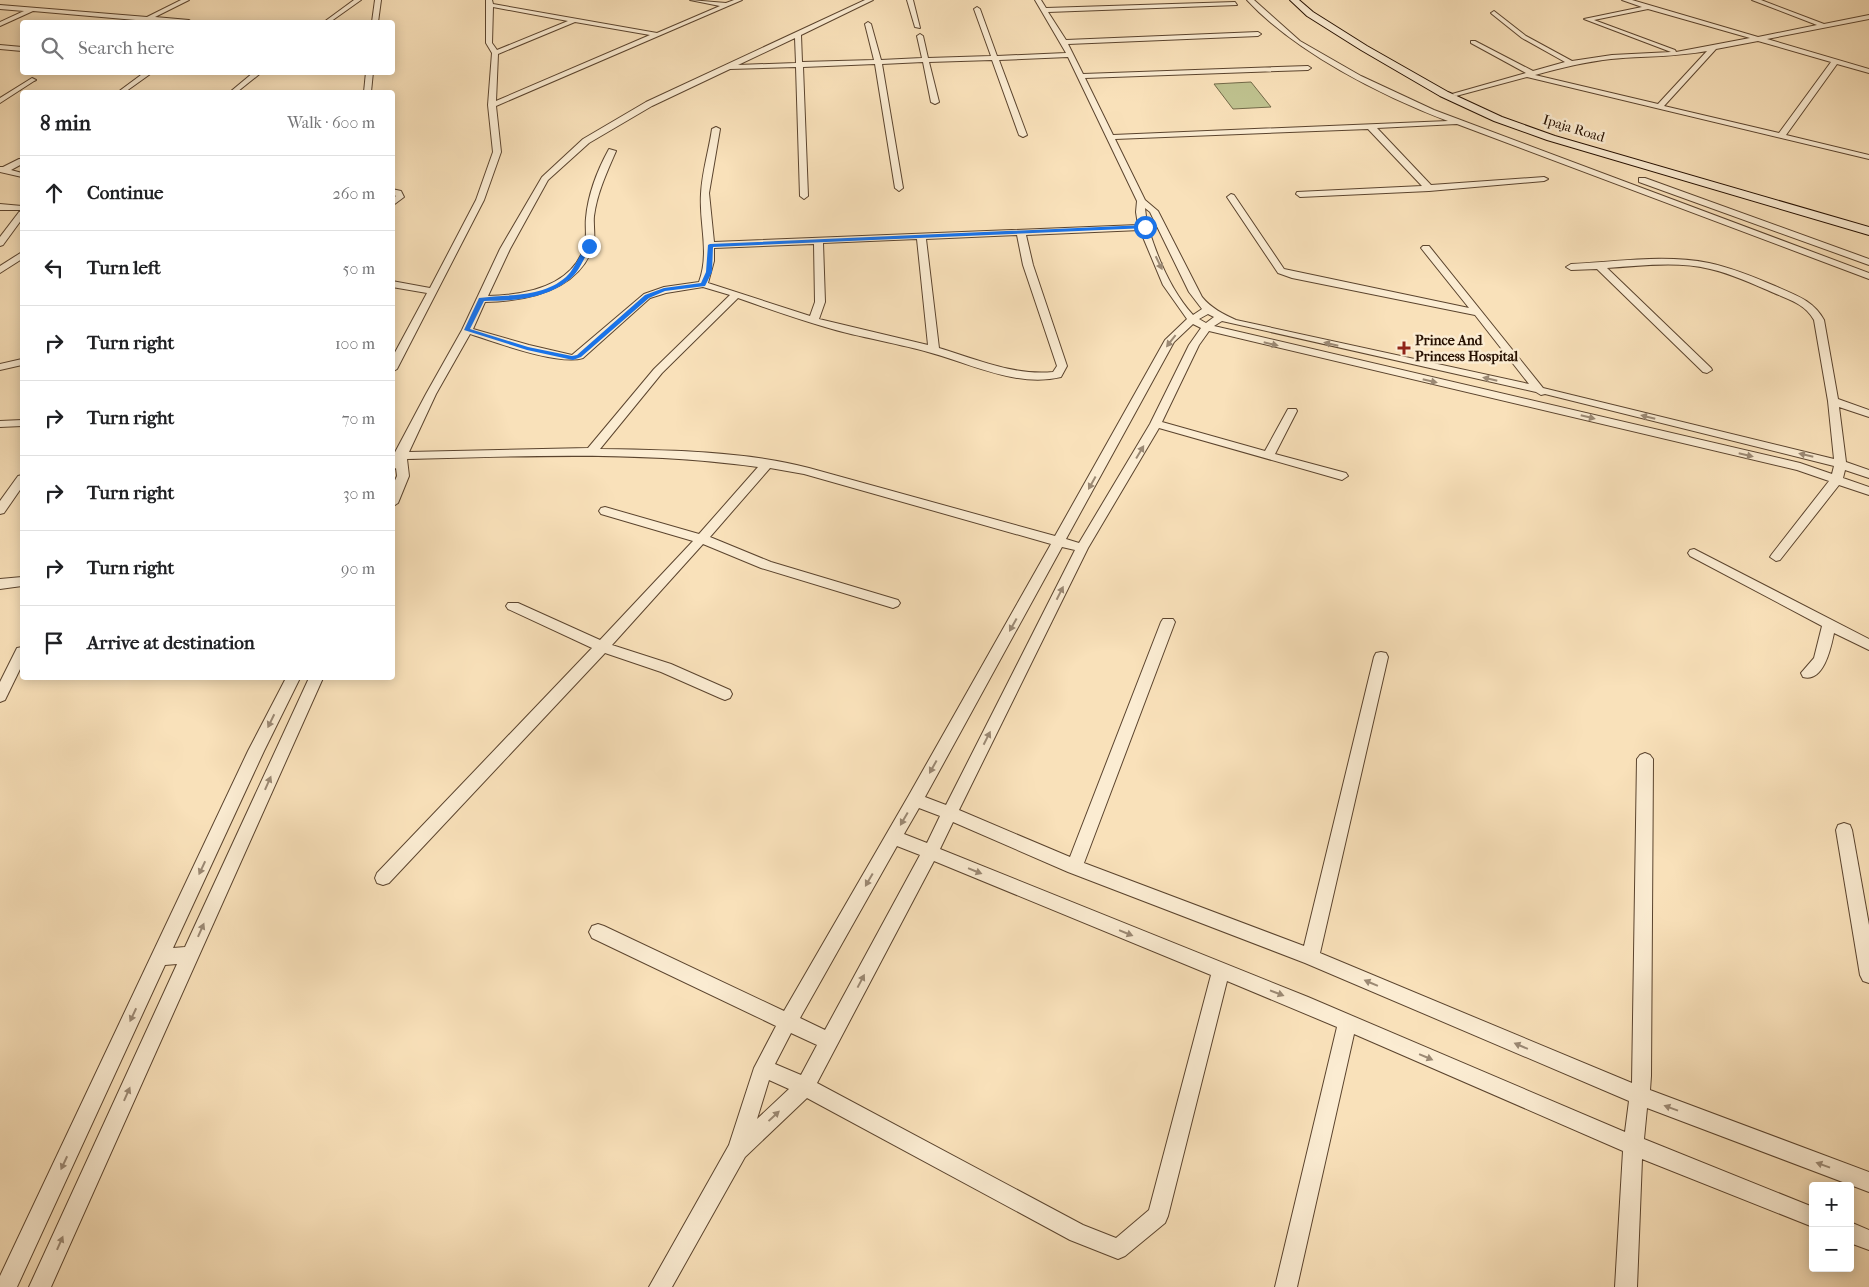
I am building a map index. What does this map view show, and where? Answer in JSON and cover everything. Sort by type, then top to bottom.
[{"type":"main road","name":"Ipaja Road","points":[[1294,0],[1444,94],[1498,119],[1550,138],[1778,202],[1869,225]]},
{"type":"main road","name":"Ipaja Road","points":[[1304,0],[1335,27],[1456,94],[1529,124],[1869,231]]},
{"type":"street","points":[[0,7],[146,20],[186,0]]},
{"type":"street","points":[[330,20],[358,0]]},
{"type":"street","points":[[375,20],[378,0]]},
{"type":"street","points":[[693,0],[727,6]]},
{"type":"street","points":[[492,105],[739,0]]},
{"type":"street","points":[[844,11],[858,0]]},
{"type":"street","points":[[395,463],[401,456],[431,394],[467,330],[505,249],[545,179],[586,142],[649,104],[870,0]]},
{"type":"street","points":[[910,0],[918,27]]},
{"type":"street","points":[[1038,0],[1064,42],[1141,201],[1154,211],[1200,303],[1220,317],[1242,324],[1540,390],[1840,464],[1869,474]]},
{"type":"street","points":[[1250,0],[1298,42],[1359,78],[1431,112],[1869,276]]},
{"type":"street","points":[[1625,0],[1869,71]]},
{"type":"street","points":[[1755,0],[1824,26]]},
{"type":"street","points":[[395,364],[480,200],[497,152],[492,105],[495,53],[489,43],[490,3],[660,35]]},
{"type":"street","points":[[1043,10],[1235,4]]},
{"type":"street","points":[[1648,7],[1587,19],[1681,54]]},
{"type":"street","points":[[977,9],[1023,135]]},
{"type":"street","points":[[0,24],[33,10]]},
{"type":"street","points":[[1494,13],[1524,37],[1572,63]]},
{"type":"street","points":[[1456,94],[1572,63],[1612,57],[1681,54],[1869,17]]},
{"type":"street","points":[[495,53],[576,20]]},
{"type":"street","points":[[868,24],[878,61],[898,188]]},
{"type":"street","points":[[798,34],[804,196]]},
{"type":"street","points":[[1064,42],[1258,34]]},
{"type":"street","points":[[920,36],[935,102]]},
{"type":"street","points":[[1473,42],[1528,74],[1869,158]]},
{"type":"street","points":[[0,47],[20,50]]},
{"type":"street","points":[[1659,107],[1714,47]]},
{"type":"street","points":[[724,68],[1070,55]]},
{"type":"street","points":[[1781,136],[1834,62]]},
{"type":"street","points":[[1080,76],[1308,68]]},
{"type":"street","points":[[124,90],[146,75]]},
{"type":"street","points":[[236,90],[255,75]]},
{"type":"street","points":[[368,90],[370,75]]},
{"type":"street","points":[[0,101],[32,80]]},
{"type":"street","points":[[0,91],[11,94]]},
{"type":"street","points":[[1370,126],[1431,112]]},
{"type":"street","points":[[1110,137],[1460,123]]},
{"type":"street","points":[[1370,126],[1429,188]]},
{"type":"street","points":[[703,284],[709,272],[710,245],[705,195],[716,129]]},
{"type":"street","points":[[482,299],[503,299],[535,294],[553,288],[569,277],[589,246],[590,217],[596,186],[612,151]]},
{"type":"street","points":[[2,169],[20,162]]},
{"type":"street","points":[[2,169],[20,175]]},
{"type":"street","points":[[1300,194],[1429,188],[1544,179]]},
{"type":"street","points":[[1642,180],[1869,262]]},
{"type":"street","points":[[395,192],[400,197],[395,201]]},
{"type":"street","points":[[1231,197],[1273,261],[1281,270],[1292,275],[1478,312]]},
{"type":"street","points":[[1141,201],[1140,212],[1152,250],[1173,292],[1183,310],[1193,319],[1207,327],[1224,333],[1800,467],[1869,491]]},
{"type":"street","points":[[0,207],[20,208]]},
{"type":"street","points":[[0,243],[20,217]]},
{"type":"street","points":[[710,245],[1161,227]]},
{"type":"street","points":[[467,330],[527,348],[573,358],[579,356],[647,296],[664,290],[703,284],[814,320],[1028,375],[1047,377],[1057,375],[1062,366],[1028,265],[1021,232]]},
{"type":"street","points":[[921,236],[934,350]]},
{"type":"street","points":[[814,320],[820,302],[818,241]]},
{"type":"street","points":[[1426,248],[1556,409]]},
{"type":"street","points":[[0,270],[20,256]]},
{"type":"street","points":[[1571,267],[1676,263],[1700,264],[1726,271],[1804,302],[1814,311],[1819,320],[1833,401],[1840,464],[1837,479],[1776,557]]},
{"type":"street","points":[[1600,266],[1707,370]]},
{"type":"street","points":[[395,285],[432,291]]},
{"type":"street","points":[[592,451],[658,371],[736,294]]},
{"type":"street","points":[[660,1287],[738,1149],[763,1068],[788,1020],[915,800],[1170,340],[1193,319],[1208,310]]},
{"type":"street","points":[[738,1149],[805,1087],[930,853],[1082,548],[1156,424],[1194,345],[1207,327],[1220,317]]},
{"type":"street","points":[[0,367],[20,362]]},
{"type":"street","points":[[1833,401],[1869,414]]},
{"type":"street","points":[[1268,456],[1292,411]]},
{"type":"street","points":[[0,424],[20,423]]},
{"type":"street","points":[[1156,424],[1342,476]]},
{"type":"street","points":[[401,456],[592,451],[650,453],[768,462],[1082,548]]},
{"type":"street","points":[[395,490],[401,456]]},
{"type":"street","points":[[382,878],[602,647],[702,539],[768,462]]},
{"type":"street","points":[[0,510],[20,482]]},
{"type":"street","points":[[605,511],[702,539],[766,565],[893,603]]},
{"type":"street","points":[[1694,553],[1869,645]]},
{"type":"street","points":[[0,584],[20,582]]},
{"type":"street","points":[[512,606],[602,647],[666,668],[725,694]]},
{"type":"street","points":[[1074,867],[1168,622]]},
{"type":"street","points":[[1808,673],[1815,669],[1820,660],[1829,625]]},
{"type":"street","points":[[0,696],[20,656]]},
{"type":"street","points":[[1310,957],[1381,657]]},
{"type":"street","points":[[6,1287],[252,760],[292,680]]},
{"type":"street","points":[[40,1287],[315,680]]},
{"type":"street","points":[[1626,1287],[1633,1145],[1641,1096],[1645,759]]},
{"type":"street","points":[[915,800],[1074,867],[1310,957],[1641,1096],[1869,1182]]},
{"type":"street","points":[[1844,830],[1869,975]]},
{"type":"street","points":[[894,837],[1221,972],[1302,1003],[1347,1024],[1633,1145],[1809,1215]]},
{"type":"street","points":[[598,932],[788,1020],[828,1041]]},
{"type":"street","points":[[160,957],[190,955]]},
{"type":"street","points":[[763,1068],[805,1087],[1077,1233],[1118,1249],[1158,1216],[1221,972]]},
{"type":"street","points":[[1286,1287],[1347,1024]]},
{"type":"street","points":[[1854,1234],[1869,1240]]},
{"type":"green space","points":[[1251,82],[1271,107],[1233,109],[1214,84]]},
{"type":"place","name":"Prince And Princess Hospital","points":[[1404,348]]},
{"type":"route","points":[[589,246],[569,277],[553,288],[535,294],[503,299],[482,299],[467,330],[561,357],[573,358],[579,356],[647,296],[664,290],[703,284],[709,272],[710,245],[1145,227]]}]
